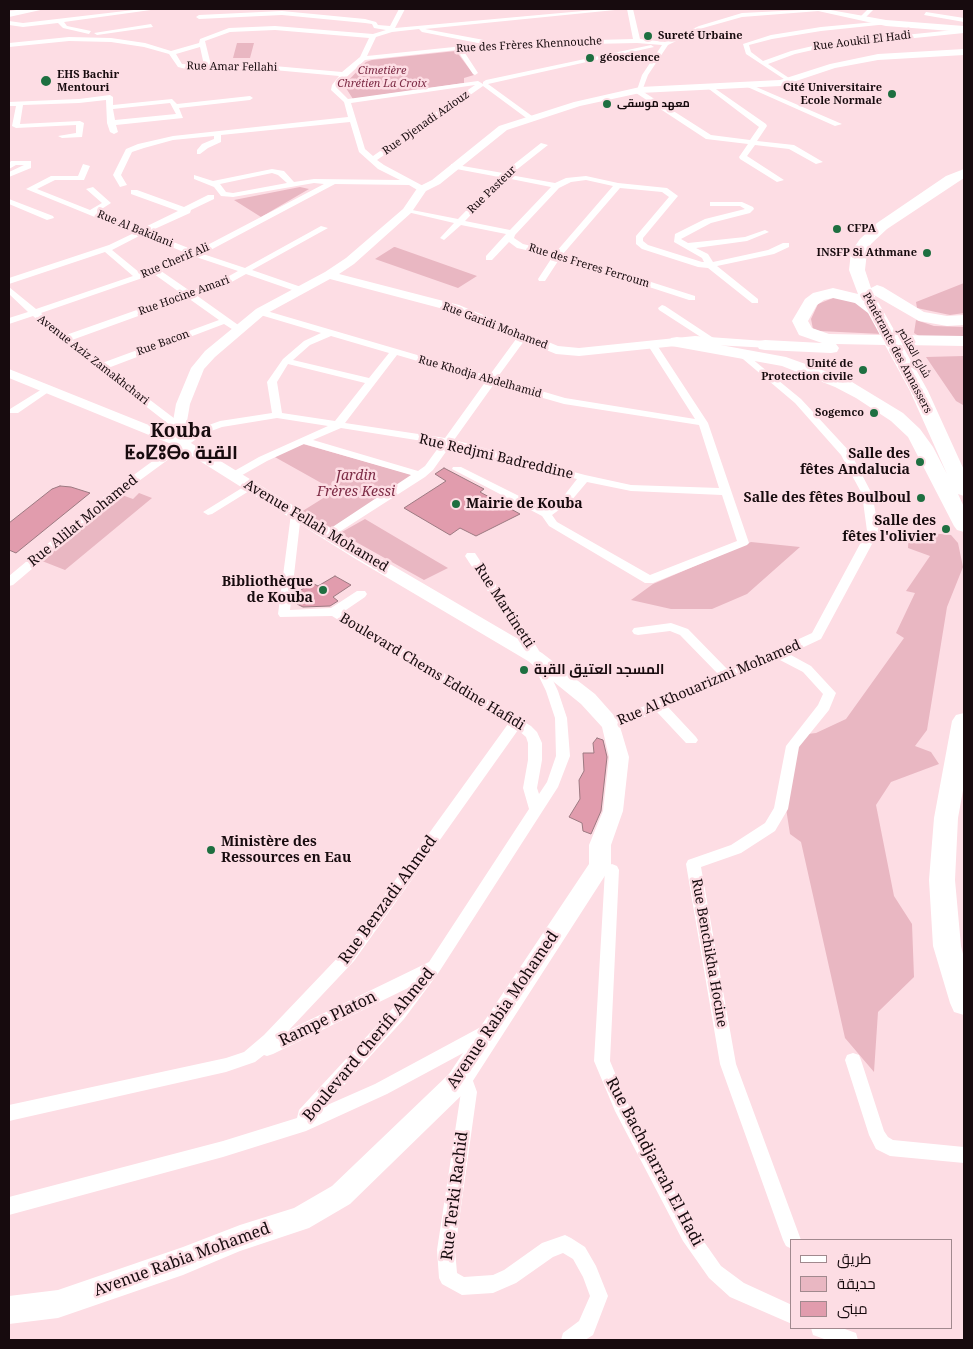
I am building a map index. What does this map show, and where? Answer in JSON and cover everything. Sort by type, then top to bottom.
[{"type":"highway","points":[[765,345],[785,340],[792,333],[800,306],[811,295],[842,276],[858,256],[865,242],[882,226],[951,179],[964,173]]},
{"type":"highway","name":"شارع العناصر","points":[[964,180],[882,238],[870,255],[869,273],[877,290],[922,364],[964,454]]},
{"type":"highway","name":"Pénétrante des Annassers","points":[[858,256],[857,270],[864,291],[919,391],[964,490]]},
{"type":"highway","points":[[877,290],[919,316],[947,321],[964,320]]},
{"type":"highway","points":[[868,344],[814,336],[805,331],[800,321],[811,302],[820,296],[833,293],[860,299],[876,312]]},
{"type":"highway","points":[[765,345],[946,345],[964,341]]},
{"type":"highway","points":[[664,343],[740,352],[786,362],[841,383],[896,417],[914,433],[924,447],[964,526]]},
{"type":"highway","points":[[765,345],[815,348],[868,344]]},
{"type":"highway","points":[[946,345],[964,351]]},
{"type":"highway","points":[[815,348],[806,352],[803,356],[809,363],[855,384],[895,408],[904,411],[910,410],[912,405],[904,383],[899,354]]},
{"type":"highway","points":[[964,721],[946,818],[942,880],[947,946],[964,1004]]},
{"type":"main road","points":[[9,13],[26,9]]},
{"type":"main road","points":[[9,13],[40,9]]},
{"type":"main road","points":[[816,9],[861,19],[964,30]]},
{"type":"main road","points":[[180,435],[183,404],[198,368],[238,329],[260,312],[350,261],[406,212],[422,189],[436,182],[503,128],[529,118],[640,90],[790,81],[833,66],[878,57],[964,52]]},
{"type":"main road","name":"Rue Garidi Mohamed","points":[[328,275],[455,308],[556,350],[579,352],[664,343],[713,341],[765,345]]},
{"type":"main road","name":"Avenue Fellah Mohamed","points":[[9,373],[47,389],[180,435],[233,476],[536,657]]},
{"type":"main road","name":"Avenue Rabia Mohamed","points":[[9,1310],[58,1304],[183,1261],[240,1238],[300,1219],[340,1195],[458,1082],[600,865],[600,845],[613,811],[619,757],[611,725],[588,700],[536,657]]},
{"type":"street","points":[[9,29],[58,20],[155,9]]},
{"type":"street","points":[[208,68],[203,44],[204,37],[229,30],[260,28],[373,36],[392,29],[402,9]]},
{"type":"street","points":[[199,17],[282,14],[365,21],[374,24],[376,27],[392,29],[622,9]]},
{"type":"street","points":[[630,9],[637,41]]},
{"type":"street","points":[[347,101],[482,84],[666,44],[701,28],[742,15],[816,9]]},
{"type":"street","points":[[861,19],[871,9]]},
{"type":"street","points":[[926,14],[964,20]]},
{"type":"street","points":[[58,20],[65,28],[89,31],[91,34]]},
{"type":"street","points":[[790,81],[748,53],[746,44],[812,30],[886,22]]},
{"type":"street","points":[[9,23],[23,25]]},
{"type":"street","points":[[31,42],[151,26]]},
{"type":"street","points":[[409,28],[499,44]]},
{"type":"street","name":"Rue Aoukil El Hadi","points":[[762,63],[793,52],[826,44],[964,30]]},
{"type":"street","points":[[373,36],[363,58],[344,74],[335,85],[334,90],[347,101],[354,119],[360,145],[372,160],[422,189]]},
{"type":"street","name":"Rue Amar Fellahi","points":[[9,45],[69,39],[111,40],[145,45],[171,53],[180,66],[208,68],[259,67],[344,74]]},
{"type":"street","name":"Rue des Frères Khennouche","points":[[363,58],[499,44],[637,41],[666,44]]},
{"type":"street","points":[[171,53],[203,44]]},
{"type":"street","points":[[666,44],[645,75],[638,94],[709,137],[791,147],[819,162]]},
{"type":"street","points":[[459,48],[474,73]]},
{"type":"street","points":[[482,84],[529,118]]},
{"type":"street","name":"Rue Djenadi Aziouz","points":[[372,160],[482,84]]},
{"type":"street","points":[[745,84],[838,124]]},
{"type":"street","points":[[708,86],[763,126],[743,157],[780,180]]},
{"type":"street","points":[[9,104],[79,101],[110,97],[109,107],[114,132]]},
{"type":"street","points":[[176,106],[250,98]]},
{"type":"street","points":[[109,107],[168,101],[173,102],[180,116],[111,122]]},
{"type":"street","points":[[20,104],[16,126],[80,123],[79,135],[62,136]]},
{"type":"street","points":[[123,185],[117,175],[129,151],[173,138],[354,119]]},
{"type":"street","points":[[200,152],[205,146],[218,140],[217,134]]},
{"type":"street","name":"Rue Pasteur","points":[[444,238],[504,176],[544,145]]},
{"type":"street","points":[[9,167],[14,163],[28,163],[27,168],[9,175]]},
{"type":"street","name":"Rue Al Bakilani","points":[[86,166],[81,178],[54,178],[30,188],[196,254],[301,290]]},
{"type":"street","points":[[454,166],[556,186]]},
{"type":"street","points":[[214,183],[272,172],[281,173],[292,184]]},
{"type":"street","points":[[197,177],[214,183],[224,194],[233,195],[292,184],[333,182],[412,183]]},
{"type":"street","points":[[489,258],[556,186],[568,180],[586,178],[618,185],[664,190],[672,193],[674,196],[639,238],[639,242],[645,247],[701,265],[710,265],[770,252],[786,245]]},
{"type":"street","name":"Rue Cherif Ali","points":[[9,321],[139,277],[196,254],[333,182]]},
{"type":"street","points":[[542,279],[558,255],[618,185]]},
{"type":"street","points":[[90,189],[107,203],[92,212]]},
{"type":"street","points":[[134,192],[187,211]]},
{"type":"street","points":[[9,282],[106,249],[187,211],[211,197]]},
{"type":"street","points":[[9,201],[50,218]]},
{"type":"street","points":[[713,204],[742,204],[750,208],[747,211],[708,221],[685,231],[677,240],[705,256],[710,265],[755,301]]},
{"type":"street","points":[[406,212],[511,233]]},
{"type":"street","name":"Rue Hocine Amari","points":[[65,339],[191,295],[246,272],[324,228]]},
{"type":"street","points":[[687,246],[747,239],[764,232]]},
{"type":"street","name":"Rue des Freres Ferroum","points":[[511,233],[510,239],[520,246],[558,255],[692,298]]},
{"type":"street","points":[[106,249],[139,277]]},
{"type":"street","points":[[155,271],[238,329]]},
{"type":"street","name":"Avenue Aziz Zamakhchari","points":[[9,290],[180,435]]},
{"type":"street","points":[[662,308],[713,341]]},
{"type":"street","name":"Rue Khodja Abdelhamid","points":[[260,312],[585,406],[703,423]]},
{"type":"street","name":"Rue Bacon","points":[[101,367],[226,320]]},
{"type":"street","points":[[277,415],[272,382],[286,361],[308,343],[330,332]]},
{"type":"street","points":[[329,534],[421,475],[437,459],[490,379],[522,337]]},
{"type":"street","points":[[457,469],[546,514],[552,524],[649,580],[743,543],[703,423],[664,343]]},
{"type":"street","points":[[233,476],[337,426],[394,352]]},
{"type":"street","name":"Rue Al Khouarizmi Mohamed","points":[[611,725],[705,687],[817,636],[873,531],[867,494],[846,454],[798,402],[740,352]]},
{"type":"street","points":[[286,361],[371,381]]},
{"type":"street","points":[[14,411],[47,389]]},
{"type":"street","name":"Rue Redjmi Badreddine","points":[[180,435],[199,432],[220,424],[277,415],[337,426],[448,442],[584,478],[632,488],[727,492]]},
{"type":"street","name":"Rue Alilat Mohamed","points":[[9,582],[180,435]]},
{"type":"street","points":[[304,441],[421,475]]},
{"type":"street","points":[[546,514],[567,499],[584,478]]},
{"type":"street","points":[[208,512],[250,486]]},
{"type":"street","name":"Boulevard Chems Eddine Hafidi","points":[[296,514],[284,614],[334,612],[526,729],[532,735],[535,743],[535,760],[530,788],[536,809]]},
{"type":"street","name":"Rue Martinetti","points":[[471,556],[536,657],[552,691],[561,718],[563,756],[553,783],[536,809]]},
{"type":"street","points":[[334,612],[361,594]]},
{"type":"street","points":[[638,631],[671,627],[684,632],[728,676]]},
{"type":"street","name":"Rue Benchikha Hocine","points":[[780,654],[807,669],[830,693],[824,707],[793,746],[781,809],[770,827],[736,849],[693,864],[728,1064],[792,1239]]},
{"type":"street","points":[[658,706],[691,740]]},
{"type":"street","name":"Rue Benzadi Ahmed","points":[[9,1113],[226,1064],[249,1057],[270,1040],[349,956],[515,724]]},
{"type":"street","name":"Boulevard Cherifi Ahmed","points":[[9,1206],[222,1149],[306,1123],[305,1116],[398,1014],[434,967],[536,809]]},
{"type":"street","name":"Rue Bachdjarrah El Hadi","points":[[612,870],[602,1061],[621,1106],[689,1235],[715,1272],[737,1290],[790,1314]]},
{"type":"street","name":"Rampe Platon","points":[[249,1057],[434,967]]},
{"type":"street","points":[[306,1123],[381,1089],[494,1028]]},
{"type":"street","points":[[853,1060],[877,1135],[882,1143],[890,1148],[964,1154]]},
{"type":"street","name":"Rue Terki Rachid","points":[[458,1082],[467,1086],[469,1092],[446,1250],[448,1278],[462,1286],[493,1284],[510,1277],[548,1249],[565,1244],[579,1253],[590,1272],[599,1296],[586,1328],[570,1340]]},
{"type":"street","points":[[825,1329],[849,1340]]},
{"type":"green space","points":[[237,43],[254,43],[250,58],[233,58]]},
{"type":"green space","name":"Cimetière Chrétien La Croix","points":[[456,51],[474,75],[464,78],[464,83],[353,99],[344,85],[366,62],[372,60]]},
{"type":"green space","points":[[300,187],[309,189],[261,217],[234,200]]},
{"type":"green space","points":[[394,247],[477,276],[458,288],[375,259]]},
{"type":"green space","points":[[964,283],[964,313],[950,315],[917,308],[916,302]]},
{"type":"green space","points":[[833,298],[845,298],[866,308],[882,334],[819,331],[813,329],[811,319],[818,304]]},
{"type":"green space","points":[[916,320],[934,326],[964,327],[964,337],[919,336],[914,333]]},
{"type":"green space","points":[[964,356],[963,405],[956,401],[926,357]]},
{"type":"green space","name":"Jardin Frères Kessi","points":[[303,444],[413,475],[332,528],[301,512],[333,492],[332,489],[273,456]]},
{"type":"green space","points":[[139,493],[152,498],[65,570],[42,561],[122,495],[133,499]]},
{"type":"green space","points":[[365,519],[448,568],[424,580],[340,533]]},
{"type":"green space","points":[[909,531],[951,535],[958,543],[963,567],[947,607],[927,730],[915,746],[931,752],[939,764],[891,782],[876,805],[894,896],[912,924],[914,977],[878,1012],[874,1072],[845,1038],[801,842],[790,834],[783,789],[799,735],[816,733],[846,719],[904,638],[896,633],[915,593],[906,591],[930,556],[908,548]]},
{"type":"green space","points":[[751,542],[800,547],[747,594],[712,609],[671,609],[631,600],[653,584]]},
{"type":"building","name":"Mairie de Kouba","points":[[444,468],[484,489],[480,492],[520,514],[476,536],[460,528],[450,535],[404,508],[446,481],[435,474]]},
{"type":"building","points":[[60,486],[71,487],[90,493],[16,553],[9,550],[9,523],[52,489]]},
{"type":"building","name":"Bibliothèque de Kouba","points":[[335,576],[351,585],[333,597],[338,601],[330,606],[303,607],[297,604],[296,593],[312,583],[318,586]]},
{"type":"building","points":[[597,738],[603,740],[607,757],[601,811],[591,834],[583,831],[582,823],[569,817],[580,799],[579,780],[584,771],[583,753],[594,753],[593,743]]},
{"type":"place","name":"Sureté Urbaine","points":[[648,36]]},
{"type":"place","name":"géoscience","points":[[590,58]]},
{"type":"place","name":"EHS Bachir Mentouri","points":[[46,81]]},
{"type":"place","name":"Cité Universitaire Ecole Normale","points":[[892,94]]},
{"type":"place","name":"معهد موسقى","points":[[607,104]]},
{"type":"place","name":"CFPA","points":[[837,229]]},
{"type":"place","name":"INSFP Si Athmane","points":[[927,253]]},
{"type":"place","name":"Unité de Protection civile","points":[[863,370]]},
{"type":"place","name":"Sogemco","points":[[874,413]]},
{"type":"place","name":"Salle des fêtes Andalucia","points":[[920,462]]},
{"type":"place","name":"Salle des fêtes Boulboul","points":[[921,498]]},
{"type":"place","name":"Mairie de Kouba","points":[[456,504]]},
{"type":"place","name":"Salle des fêtes l'olivier","points":[[946,529]]},
{"type":"place","name":"Bibliothèque de Kouba","points":[[323,590]]},
{"type":"place","name":"المسجد العتيق القبة","points":[[524,670]]},
{"type":"place","name":"Ministère des Ressources en Eau","points":[[211,850]]},
{"type":"district","name":"Kouba ⵟⴰⵇⵓⴱⴰ القبة","points":[[181,443]]}]
